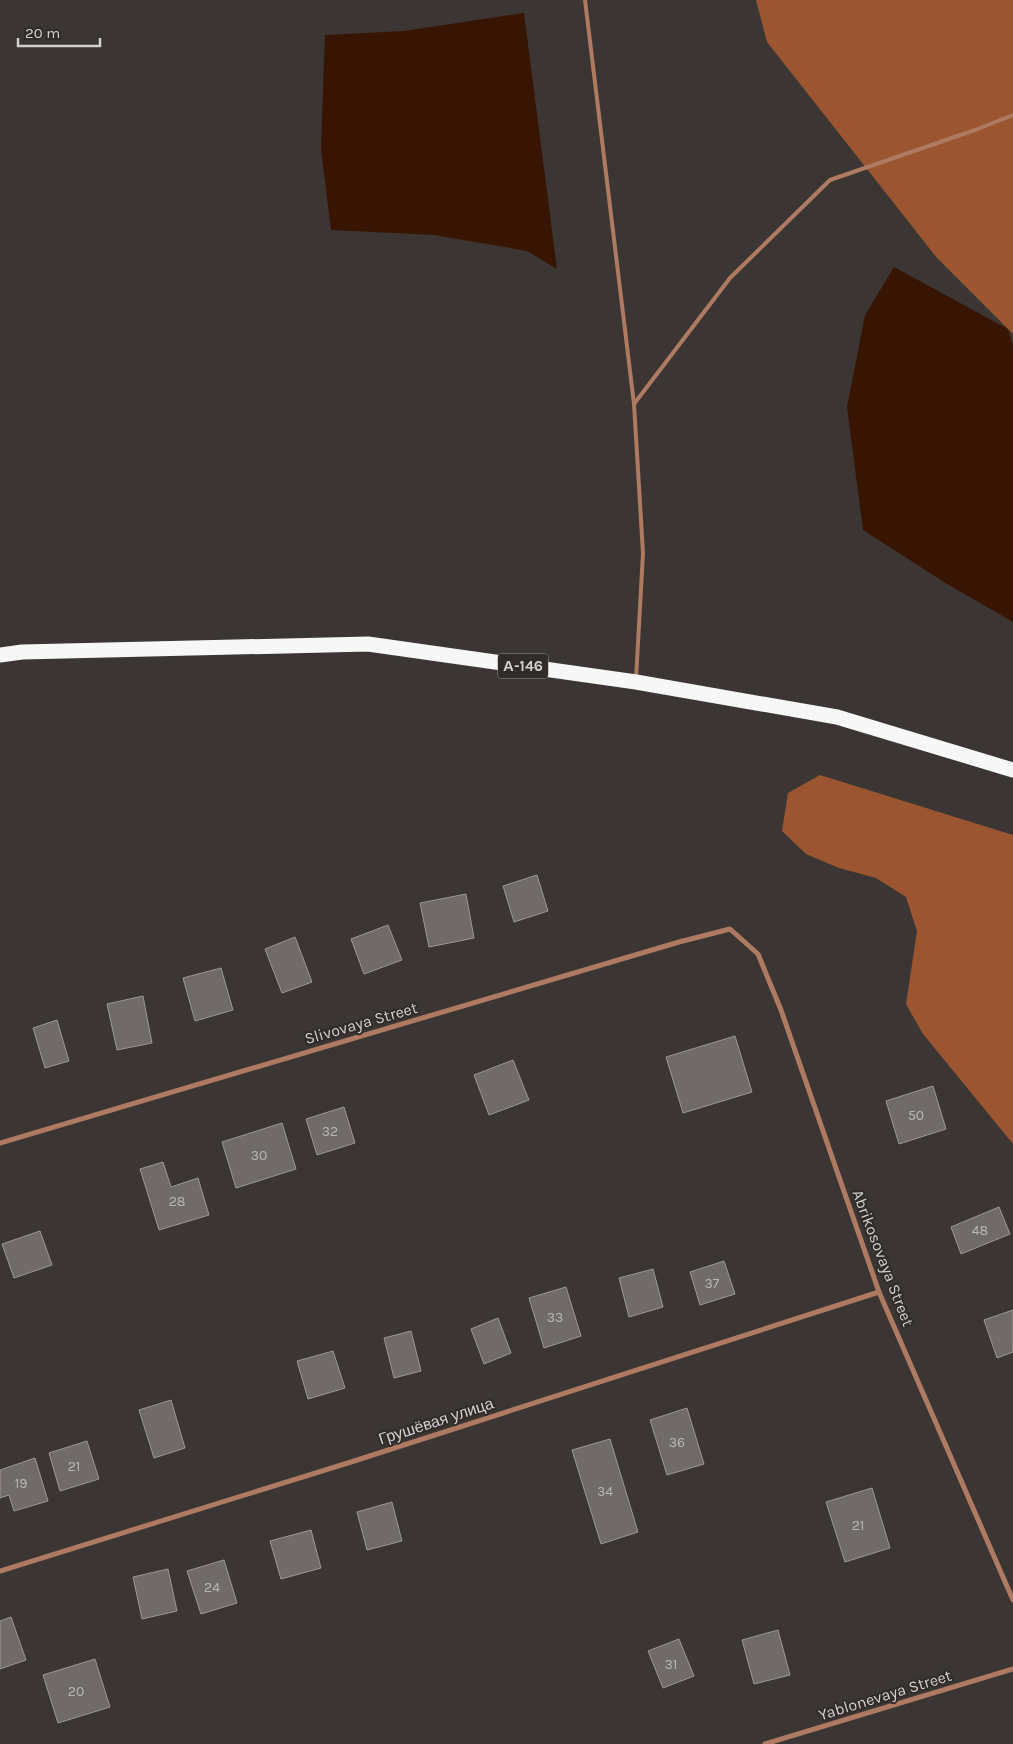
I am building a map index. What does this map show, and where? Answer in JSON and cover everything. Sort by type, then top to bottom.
[{"type":"highway","name":"А-146","points":[[0,655],[22,652],[368,644],[636,682],[837,717],[1013,770]]},
{"type":"street","name":"Slivovaya Street","points":[[0,1143],[670,945],[730,930]]},
{"type":"street","name":"Abrikosovaya Street","points":[[730,930],[758,954],[781,1010],[879,1292],[1013,1600]]},
{"type":"street","name":"Грушёвая улица","points":[[0,1571],[342,1465],[879,1292]]},
{"type":"street","name":"Yablonevaya Street","points":[[765,1744],[1013,1669]]},
{"type":"lane","points":[[585,0],[634,404],[643,553],[636,682]]},
{"type":"lane","points":[[634,404],[730,278],[830,180],[1013,115]]},
{"type":"shaded area","points":[[756,0],[1013,0],[1013,334],[937,258],[767,42]]},
{"type":"shaded area","points":[[524,13],[557,269],[527,251],[434,235],[331,230],[321,149],[325,35],[404,31]]},
{"type":"shaded area","points":[[894,267],[1008,329],[1013,345],[1013,622],[947,584],[863,530],[847,407],[865,315]]},
{"type":"shaded area","points":[[820,775],[1013,835],[1013,1144],[923,1034],[906,1004],[917,931],[906,897],[876,878],[839,868],[806,854],[782,831],[788,793]]},
{"type":"building","points":[[537,875],[548,911],[514,922],[503,886]]},
{"type":"building","points":[[466,894],[474,938],[429,947],[420,903]]},
{"type":"building","points":[[388,925],[402,960],[364,974],[351,939]]},
{"type":"building","points":[[295,937],[312,982],[282,993],[265,949]]},
{"type":"building","points":[[221,968],[233,1010],[195,1021],[183,978]]},
{"type":"building","points":[[143,996],[152,1043],[117,1050],[107,1004]]},
{"type":"building","points":[[57,1020],[69,1061],[45,1068],[33,1028]]},
{"type":"building","points":[[735,1036],[752,1092],[683,1113],[666,1057]]},
{"type":"building","points":[[513,1060],[529,1100],[489,1115],[474,1075]]},
{"type":"building","points":[[933,1086],[946,1129],[899,1144],[886,1101]]},
{"type":"building","points":[[344,1107],[355,1143],[317,1155],[306,1119]]},
{"type":"building","points":[[282,1123],[296,1169],[236,1188],[222,1142]]},
{"type":"building","points":[[163,1162],[171,1187],[198,1178],[209,1215],[159,1230],[140,1169]]},
{"type":"building","points":[[999,1207],[1010,1234],[961,1254],[951,1227]]},
{"type":"building","points":[[40,1231],[52,1265],[14,1278],[2,1244]]},
{"type":"building","points":[[724,1261],[735,1294],[700,1305],[690,1272]]},
{"type":"building","points":[[653,1269],[663,1307],[629,1317],[619,1278]]},
{"type":"building","points":[[566,1287],[581,1336],[544,1348],[529,1298]]},
{"type":"building","points":[[1013,1310],[1013,1352],[997,1358],[984,1320]]},
{"type":"building","points":[[498,1318],[511,1353],[484,1364],[471,1329]]},
{"type":"building","points":[[411,1331],[421,1371],[394,1378],[384,1338]]},
{"type":"building","points":[[333,1351],[345,1388],[308,1399],[297,1361]]},
{"type":"building","points":[[171,1400],[185,1448],[154,1458],[139,1410]]},
{"type":"building","points":[[687,1408],[704,1464],[667,1475],[650,1420]]},
{"type":"building","points":[[610,1439],[638,1532],[601,1544],[572,1450]]},
{"type":"building","points":[[87,1441],[99,1479],[60,1491],[49,1453]]},
{"type":"building","points":[[35,1458],[48,1501],[14,1511],[9,1495],[0,1498],[0,1470]]},
{"type":"building","points":[[872,1488],[890,1548],[845,1562],[826,1502]]},
{"type":"building","points":[[392,1502],[402,1541],[367,1550],[357,1512]]},
{"type":"building","points":[[311,1530],[321,1568],[281,1579],[270,1541]]},
{"type":"building","points":[[224,1560],[237,1603],[201,1614],[187,1571]]},
{"type":"building","points":[[168,1569],[177,1611],[142,1619],[133,1577]]},
{"type":"building","points":[[11,1617],[26,1660],[0,1669],[0,1621]]},
{"type":"building","points":[[778,1630],[790,1675],[754,1684],[742,1640]]},
{"type":"building","points":[[679,1639],[694,1676],[663,1688],[648,1651]]},
{"type":"building","points":[[95,1659],[110,1707],[58,1723],[43,1675]]}]
